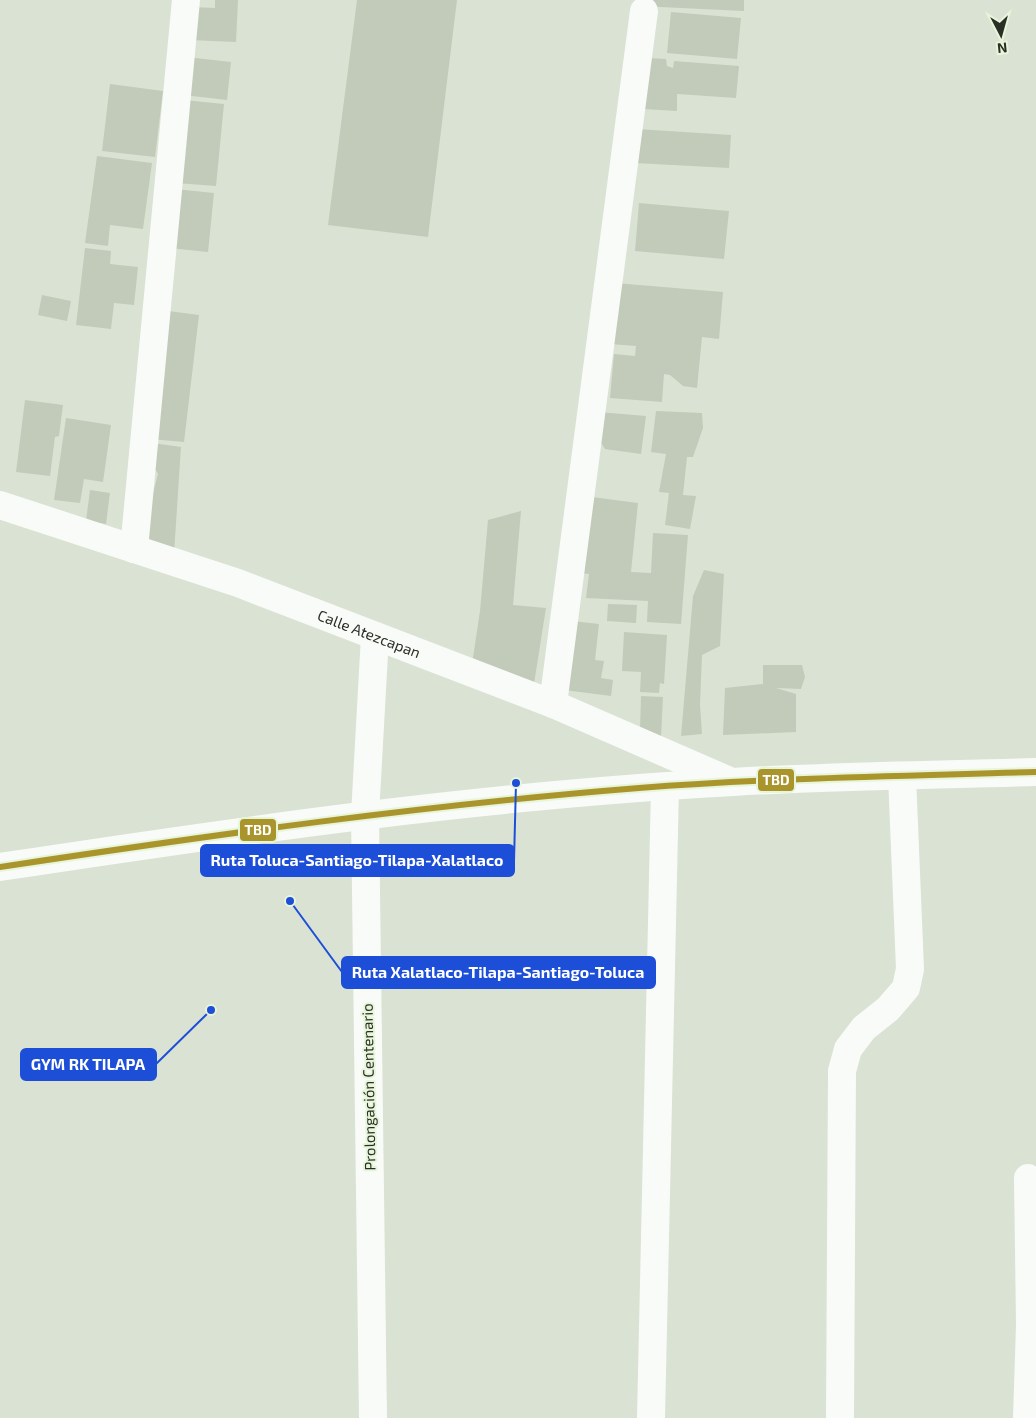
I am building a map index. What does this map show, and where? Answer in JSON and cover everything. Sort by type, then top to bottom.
[{"type":"street","points":[[134,549],[186,0]]},
{"type":"street","points":[[552,704],[644,11]]},
{"type":"street","name":"Calle Atezcapan","points":[[0,505],[238,583],[552,704],[732,782]]},
{"type":"street","name":"Prolongación Centenario","points":[[373,1418],[365,815],[376,636]]},
{"type":"street","points":[[0,868],[365,815],[666,787],[732,782],[1036,772]]},
{"type":"street","points":[[840,1418],[842,1070],[848,1049],[864,1028],[888,1009],[906,988],[910,969],[902,776]]},
{"type":"street","points":[[652,1418],[666,787]]},
{"type":"street","points":[[1027,1418],[1030,1325],[1028,1178]]},
{"type":"building","points":[[215,0],[238,0],[236,42],[190,40],[192,7],[215,8]]},
{"type":"building","points":[[357,0],[457,0],[428,237],[328,225]]},
{"type":"building","points":[[639,0],[744,0],[744,11],[639,6]]},
{"type":"building","points":[[671,12],[741,18],[737,59],[667,53]]},
{"type":"building","points":[[187,57],[231,62],[227,100],[183,95]]},
{"type":"building","points":[[647,58],[666,59],[667,66],[673,68],[674,61],[739,66],[736,98],[677,94],[677,111],[643,109]]},
{"type":"building","points":[[110,84],[163,91],[155,157],[102,151]]},
{"type":"building","points":[[184,100],[224,104],[216,186],[176,183]]},
{"type":"building","points":[[637,129],[731,135],[729,168],[635,163]]},
{"type":"building","points":[[97,156],[152,163],[143,229],[110,225],[108,246],[85,243]]},
{"type":"building","points":[[175,189],[214,193],[208,252],[169,248]]},
{"type":"building","points":[[639,203],[729,211],[724,259],[635,251]]},
{"type":"building","points":[[85,248],[111,251],[110,264],[138,267],[134,305],[114,303],[111,329],[76,325]]},
{"type":"building","points":[[615,283],[723,292],[719,339],[702,337],[697,388],[683,386],[670,375],[664,374],[662,402],[610,398],[614,354],[635,356],[636,346],[610,344]]},
{"type":"building","points":[[42,295],[71,301],[67,321],[38,315]]},
{"type":"building","points":[[161,310],[199,315],[184,442],[150,439]]},
{"type":"building","points":[[25,400],[63,405],[59,436],[55,437],[50,476],[16,472]]},
{"type":"building","points":[[656,411],[702,413],[703,428],[693,457],[687,457],[683,495],[696,496],[690,529],[665,525],[669,493],[659,492],[666,454],[651,452]]},
{"type":"building","points":[[598,412],[646,416],[641,454],[605,449],[596,435]]},
{"type":"building","points":[[66,418],[111,425],[103,482],[84,479],[80,503],[54,500]]},
{"type":"building","points":[[152,443],[181,447],[174,554],[151,547],[148,537],[145,494],[153,493],[158,474],[151,462]]},
{"type":"building","points":[[90,490],[110,493],[106,524],[86,521]]},
{"type":"building","points":[[592,497],[638,503],[631,572],[651,573],[653,533],[688,535],[681,624],[647,622],[648,601],[586,598],[589,574],[580,573]]},
{"type":"building","points":[[521,511],[513,605],[546,608],[533,690],[472,664],[480,611],[488,520]]},
{"type":"building","points":[[704,570],[724,574],[720,646],[702,655],[700,705],[702,734],[681,736],[693,596]]},
{"type":"building","points":[[608,604],[637,605],[636,623],[607,621]]},
{"type":"building","points":[[572,621],[599,624],[595,660],[604,661],[601,678],[613,680],[611,696],[564,690]]},
{"type":"building","points":[[624,632],[667,635],[664,684],[660,683],[659,693],[640,692],[641,672],[622,671]]},
{"type":"building","points":[[763,665],[802,665],[805,677],[801,689],[776,688],[796,694],[796,732],[723,735],[725,688],[763,684]]},
{"type":"building","points":[[641,696],[663,697],[661,737],[640,729]]},
{"type":"transit line","name":"TBD","points":[[0,867],[319,822],[559,795],[738,782],[1036,772]]},
{"type":"place","name":"Ruta Toluca-Santiago-Tilapa-Xalatlaco","points":[[516,783]]},
{"type":"place","name":"Ruta Xalatlaco-Tilapa-Santiago-Toluca","points":[[290,901]]},
{"type":"place","name":"GYM RK TILAPA","points":[[211,1010]]}]
